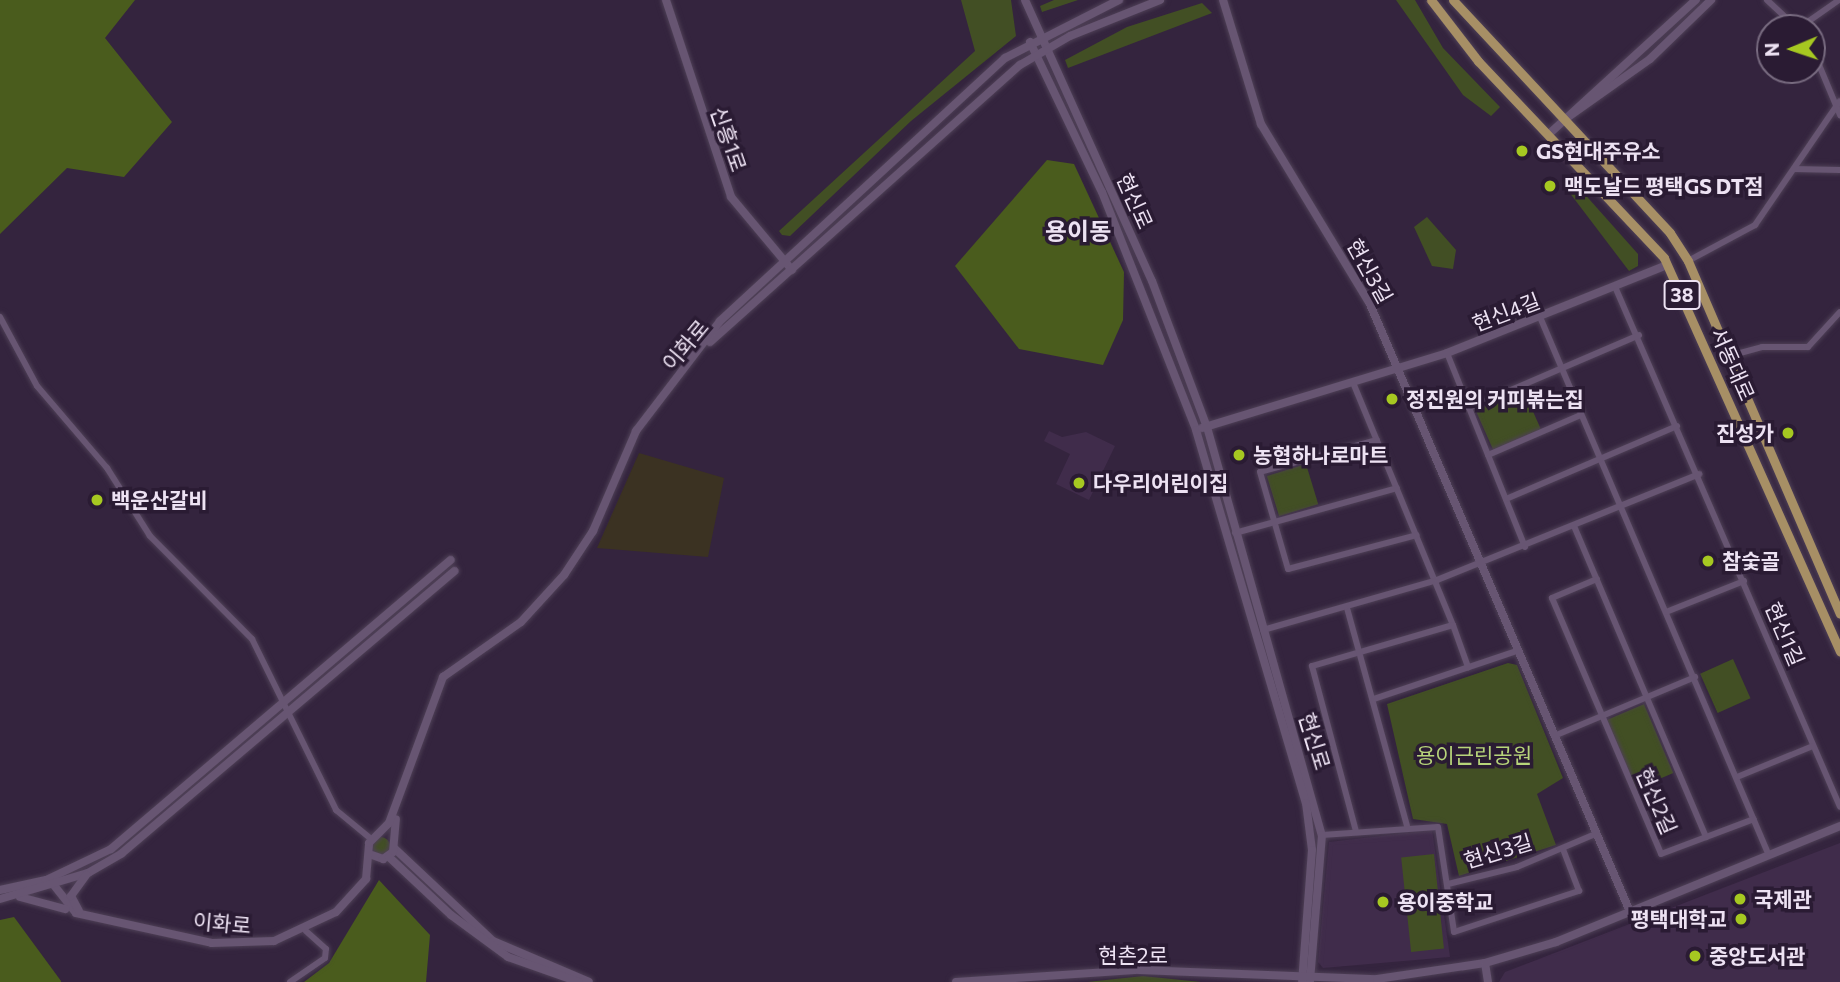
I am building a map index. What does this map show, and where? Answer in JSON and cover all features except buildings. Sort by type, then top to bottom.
[{"type":"main road","name":"서동대로","points":[[1431,0],[1478,61],[1549,134],[1667,265],[1840,651]]},
{"type":"main road","name":"서동대로","points":[[1453,0],[1562,121],[1670,233],[1688,261],[1840,614]]},
{"type":"street","name":"신흥1로","points":[[666,0],[731,197],[792,270]]},
{"type":"street","name":"현신로","points":[[1025,0],[1152,281],[1207,427],[1322,835],[1306,981]]},
{"type":"street","points":[[1041,36],[1119,0]]},
{"type":"street","name":"이화로","points":[[49,883],[64,905],[83,914],[235,945],[307,932],[358,899],[393,844],[435,699],[449,676],[532,619],[570,577],[594,540],[645,424],[722,328],[792,270],[988,91],[1047,50],[1160,0]]},
{"type":"street","name":"현신3길","points":[[1223,0],[1261,124],[1369,302],[1628,907]]},
{"type":"street","points":[[1549,134],[1696,0]]},
{"type":"street","points":[[1562,121],[1580,114],[1650,59],[1711,0]]},
{"type":"street","points":[[1767,0],[1782,14]]},
{"type":"street","points":[[1818,14],[1839,0]]},
{"type":"street","name":"이화로","points":[[380,834],[410,774],[428,706],[443,677],[521,622],[564,575],[593,531],[636,431],[720,321],[943,111],[1041,36]]},
{"type":"street","name":"현신로","points":[[1030,43],[1102,192],[1196,430],[1306,803],[1312,850],[1306,981]]},
{"type":"street","points":[[1688,261],[1755,225],[1839,108],[1826,79]]},
{"type":"street","points":[[1794,169],[1840,170]]},
{"type":"street","name":"현신4길","points":[[1196,430],[1354,385],[1447,353],[1616,289],[1667,265]]},
{"type":"street","name":"현신1길","points":[[1616,289],[1639,335],[1840,807]]},
{"type":"street","name":"서동대로","points":[[1729,356],[1762,347],[1808,347],[1840,312]]},
{"type":"street","points":[[0,317],[26,354],[37,386],[107,468],[150,536],[252,639],[292,712],[336,810],[372,839]]},
{"type":"street","points":[[1540,317],[1768,851]]},
{"type":"street","points":[[1469,408],[1639,335]]},
{"type":"street","points":[[1447,353],[1525,547]]},
{"type":"street","points":[[1354,385],[1437,580],[1468,667]]},
{"type":"street","points":[[1488,455],[1581,415]]},
{"type":"street","points":[[1506,499],[1599,457],[1677,426]]},
{"type":"street","points":[[1377,440],[1261,471],[1288,569],[1416,535]]},
{"type":"street","points":[[1263,630],[1437,580],[1525,547],[1699,474]]},
{"type":"street","points":[[1235,533],[1396,488]]},
{"type":"street","name":"현신2길","points":[[1574,526],[1706,837]]},
{"type":"street","points":[[0,900],[18,897],[49,883],[111,849],[287,703],[451,560]]},
{"type":"street","points":[[0,890],[49,883],[88,873],[151,831],[455,571]]},
{"type":"street","name":"현신2길","points":[[1597,579],[1552,598],[1661,855],[1754,819]]},
{"type":"street","points":[[1667,611],[1744,581]]},
{"type":"street","points":[[1347,608],[1407,825]]},
{"type":"street","points":[[1826,620],[1840,614]]},
{"type":"street","points":[[1356,831],[1312,666],[1452,625]]},
{"type":"street","points":[[1374,699],[1517,651]]},
{"type":"street","points":[[1554,736],[1695,677]]},
{"type":"street","points":[[1737,777],[1814,747]]},
{"type":"street","name":"현신3길","points":[[1322,835],[1407,825],[1438,827],[1454,932],[1579,891],[1563,849]]},
{"type":"street","points":[[1306,981],[1377,979],[1485,963],[1556,942],[1628,907],[1768,851],[1840,826]]},
{"type":"street","points":[[372,839],[380,834],[393,844],[493,941],[589,982]]},
{"type":"street","name":"현신3길","points":[[1448,884],[1563,849],[1595,834]]},
{"type":"street","points":[[372,839],[372,855],[385,858],[451,915],[508,957],[580,982]]},
{"type":"street","name":"이화로","points":[[307,932],[351,900],[372,855]]},
{"type":"street","points":[[83,914],[71,896],[88,873]]},
{"type":"street","points":[[49,883],[62,908]]},
{"type":"street","points":[[18,897],[219,948],[264,947],[307,932],[326,949],[325,958],[290,982]]},
{"type":"street","points":[[1485,963],[1488,982]]},
{"type":"street","name":"현촌2로","points":[[956,982],[1139,970],[1306,981]]},
{"type":"shaded area","points":[[1049,431],[1062,437],[1086,432],[1115,446],[1089,500],[1056,484],[1070,454],[1044,441]]},
{"type":"shaded area","points":[[639,453],[724,478],[708,557],[597,548]]},
{"type":"shaded area","name":"용이중학교","points":[[1432,830],[1450,957],[1323,968],[1318,962],[1329,842]]},
{"type":"shaded area","name":"평택대학교","points":[[1840,843],[1840,982],[1499,982],[1505,972]]},
{"type":"green space","points":[[0,0],[135,0],[105,38],[172,122],[124,177],[67,168],[0,234]]},
{"type":"green space","points":[[961,0],[1011,0],[1016,36],[911,121],[790,236],[782,235],[779,231],[975,51]]},
{"type":"green space","points":[[1054,0],[1078,0],[1042,12],[1040,6]]},
{"type":"green space","points":[[1396,0],[1415,0],[1443,48],[1500,107],[1491,116],[1463,95]]},
{"type":"green space","points":[[1202,3],[1212,13],[1068,68],[1065,60],[1127,27]]},
{"type":"green space","points":[[1047,160],[1074,164],[1124,272],[1123,320],[1103,365],[1019,349],[955,266]]},
{"type":"green space","points":[[1573,181],[1638,254],[1638,266],[1629,271],[1566,188]]},
{"type":"green space","points":[[1427,217],[1456,250],[1453,269],[1432,266],[1414,227]]},
{"type":"green space","points":[[1523,389],[1541,429],[1493,450],[1475,410]]},
{"type":"green space","points":[[1306,464],[1318,504],[1279,516],[1267,476]]},
{"type":"green space","points":[[1733,659],[1750,698],[1718,713],[1700,674]]},
{"type":"green space","name":"용이근린공원","points":[[1508,663],[1517,665],[1563,778],[1537,794],[1556,845],[1459,876],[1447,824],[1413,819],[1387,704]]},
{"type":"green space","points":[[1644,704],[1673,773],[1635,789],[1605,720]]},
{"type":"green space","points":[[381,837],[387,840],[390,846],[387,852],[381,855],[375,852],[372,846],[375,840]]},
{"type":"green space","points":[[1434,854],[1444,948],[1411,952],[1401,857]]},
{"type":"green space","points":[[379,880],[430,935],[426,982],[304,982],[329,963]]},
{"type":"green space","points":[[14,917],[61,982],[0,982],[0,920]]},
{"type":"green space","points":[[1143,976],[1201,982],[1087,982]]},
{"type":"place","name":"GS현대주유소","points":[[1522,151]]},
{"type":"place","name":"맥도날드 평택GS DT점","points":[[1550,186]]},
{"type":"place","name":"정진원의 커피볶는집","points":[[1392,399]]},
{"type":"place","name":"진성가","points":[[1788,433]]},
{"type":"place","name":"농협하나로마트","points":[[1239,455]]},
{"type":"place","name":"다우리어린이집","points":[[1079,483]]},
{"type":"place","name":"백운산갈비","points":[[97,500]]},
{"type":"place","name":"참숯골","points":[[1708,561]]},
{"type":"place","name":"국제관","points":[[1740,899]]},
{"type":"place","name":"용이중학교","points":[[1383,902]]},
{"type":"place","name":"평택대학교","points":[[1741,919]]},
{"type":"place","name":"중앙도서관","points":[[1695,956]]},
{"type":"district","name":"용이동","points":[[1078,231]]}]
